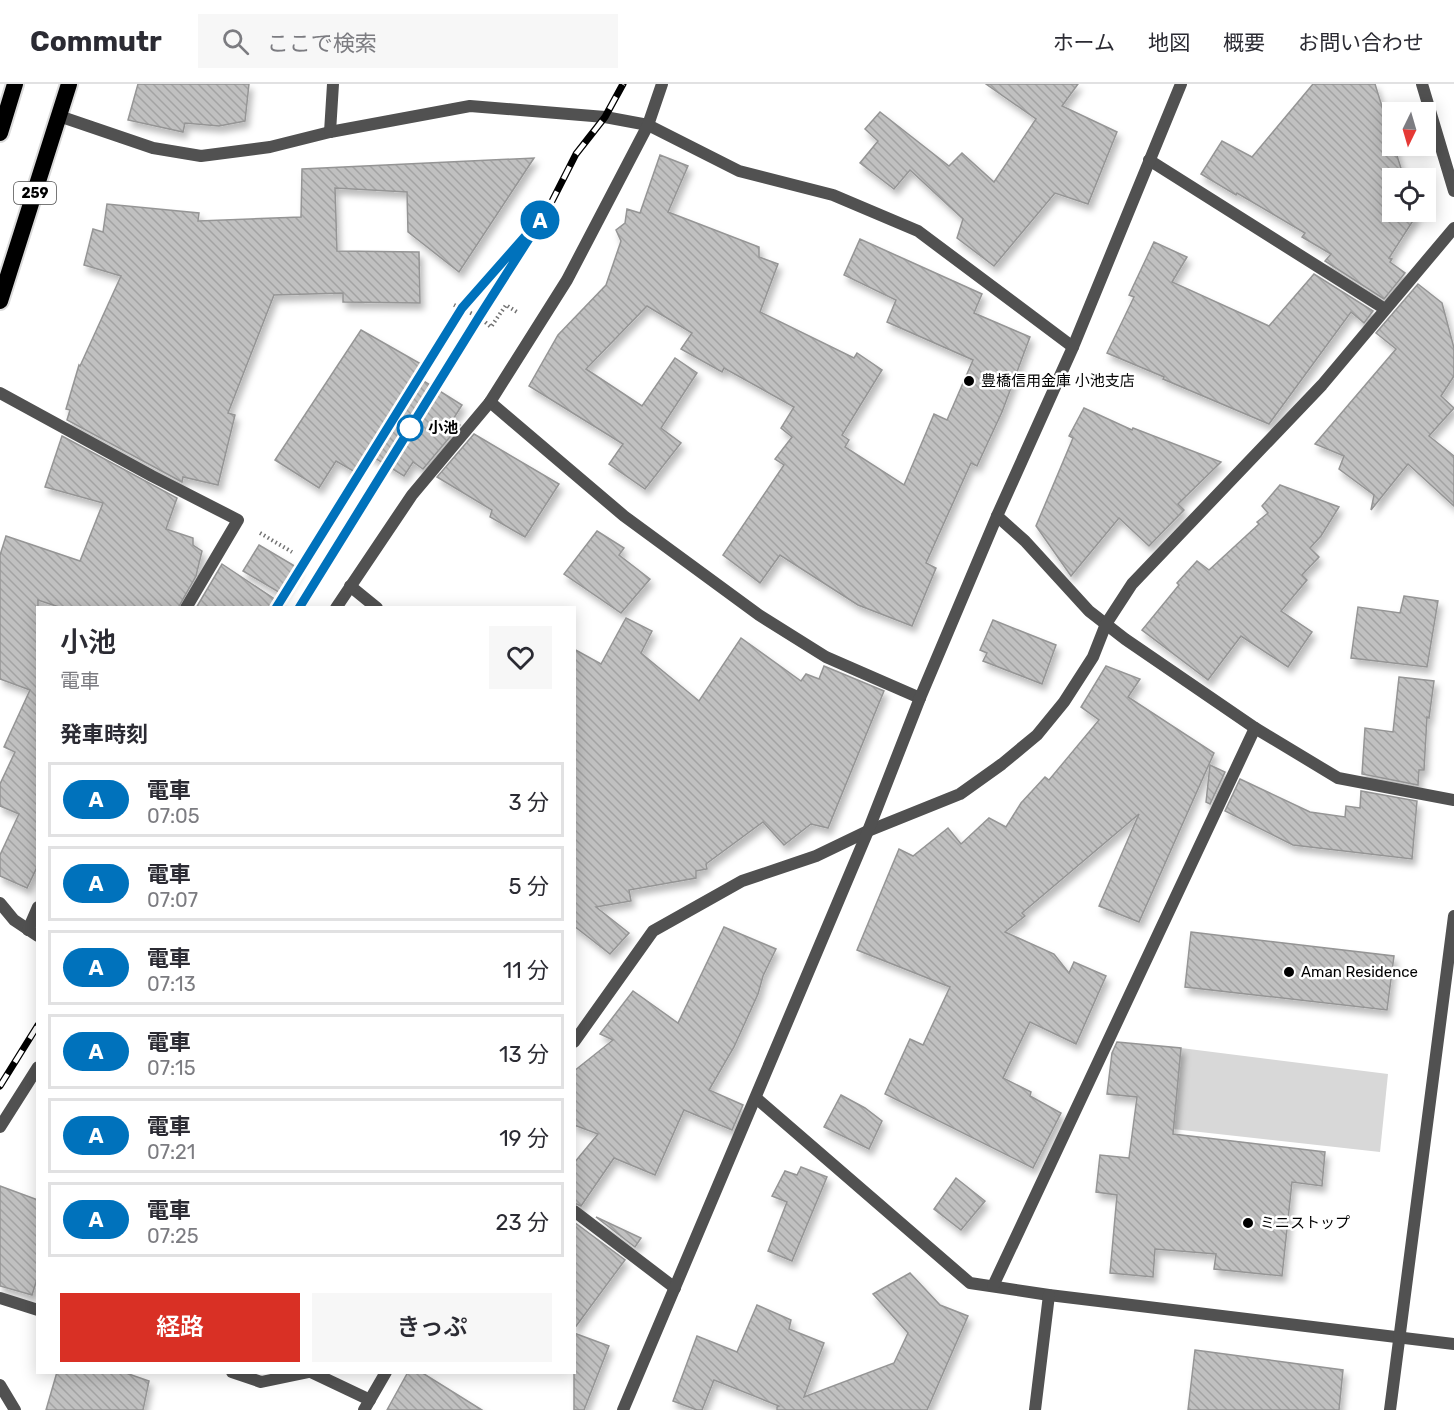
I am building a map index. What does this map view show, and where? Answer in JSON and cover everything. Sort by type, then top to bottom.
[{"type":"highway","points":[[0,133],[15,84]]},
{"type":"highway","name":"259","points":[[0,301],[69,84]]},
{"type":"street","points":[[330,132],[333,84]]},
{"type":"street","points":[[337,606],[412,495],[490,402],[567,280],[648,125],[662,84]]},
{"type":"street","points":[[623,1410],[868,831],[920,698],[997,516],[1073,347],[1181,84]]},
{"type":"street","points":[[1422,84],[1454,191]]},
{"type":"street","points":[[59,116],[153,148],[201,156],[270,147],[330,132],[470,106],[605,117],[648,125],[739,171],[833,195],[918,231],[1073,347]]},
{"type":"street","points":[[1149,160],[1385,309]]},
{"type":"street","points":[[576,1039],[653,931],[742,881],[816,856],[868,831],[960,794],[1037,735],[1064,702],[1093,657],[1106,624],[1132,584],[1322,385],[1454,228]]},
{"type":"street","points":[[0,393],[238,520],[187,606]]},
{"type":"street","points":[[490,402],[624,516],[759,615],[826,657],[920,698]]},
{"type":"street","points":[[997,516],[1025,542],[1089,611],[1125,639],[1255,728],[1338,778],[1454,800]]},
{"type":"street","points":[[350,586],[375,606]]},
{"type":"street","points":[[993,1286],[1255,728]]},
{"type":"street","points":[[0,903],[14,920],[33,933],[36,917]]},
{"type":"street","points":[[1390,1410],[1454,915]]},
{"type":"street","points":[[0,1127],[36,1070]]},
{"type":"street","points":[[756,1098],[970,1283],[1049,1295],[1454,1344]]},
{"type":"street","points":[[576,1213],[675,1288]]},
{"type":"street","points":[[1035,1410],[1049,1295]]},
{"type":"street","points":[[0,1298],[36,1309]]},
{"type":"street","points":[[238,1374],[261,1382],[300,1374]]},
{"type":"street","points":[[313,1374],[367,1405],[385,1374]]},
{"type":"street","points":[[0,1385],[15,1410]]},
{"type":"path","points":[[454,305],[479,317],[491,327],[506,304],[537,327]]},
{"type":"path","points":[[274,542],[292,552]]},
{"type":"shaded area","points":[[1181,1048],[1388,1074],[1380,1152],[1173,1129]]},
{"type":"building","points":[[138,84],[249,84],[245,121],[219,126],[185,123],[183,132],[128,120]]},
{"type":"building","points":[[986,84],[1078,84],[1062,106],[1117,132],[1088,204],[1055,193],[994,266],[957,238],[963,219],[910,170],[894,189],[860,163],[878,141],[865,129],[880,112],[949,166],[962,153],[994,182],[1036,119]]},
{"type":"building","points":[[1313,84],[1375,84],[1382,107],[1382,156],[1397,156],[1401,168],[1382,168],[1382,222],[1412,222],[1389,258],[1392,259],[1390,262],[1405,273],[1384,299],[1325,261],[1331,254],[1302,237],[1305,233],[1201,174],[1222,141],[1252,157]]},
{"type":"building","points":[[660,155],[688,166],[668,212],[759,247],[759,257],[778,264],[760,312],[854,358],[857,353],[882,370],[842,435],[849,440],[845,447],[904,485],[934,414],[947,420],[973,360],[887,322],[896,300],[844,275],[860,239],[982,294],[974,313],[1030,337],[1002,412],[977,466],[971,463],[926,563],[936,568],[912,626],[858,605],[780,555],[760,583],[723,555],[784,465],[775,459],[792,437],[781,428],[794,407],[724,368],[722,372],[681,349],[692,333],[647,306],[586,369],[642,406],[675,358],[697,373],[661,428],[681,443],[645,489],[609,464],[623,444],[529,386],[558,335],[606,285],[621,241],[616,230],[625,223],[627,209],[640,213]]},
{"type":"building","points":[[534,158],[459,272],[408,232],[407,192],[335,188],[337,251],[419,252],[420,303],[343,302],[343,293],[274,295],[228,413],[235,415],[218,485],[183,477],[182,482],[67,420],[70,410],[66,409],[79,365],[121,276],[84,265],[93,229],[103,232],[107,204],[199,213],[198,221],[301,217],[302,169]]},
{"type":"building","points":[[1154,242],[1187,257],[1172,282],[1269,326],[1314,274],[1373,311],[1364,323],[1351,312],[1269,424],[1107,353],[1134,297],[1129,295]]},
{"type":"building","points":[[1418,284],[1442,303],[1454,348],[1454,376],[1441,396],[1454,408],[1429,436],[1454,456],[1454,506],[1408,464],[1371,510],[1374,495],[1339,469],[1344,456],[1315,444],[1396,349],[1376,333]]},
{"type":"building","points":[[361,330],[421,364],[414,375],[462,405],[452,421],[460,425],[423,469],[413,462],[404,476],[367,453],[355,472],[336,461],[319,488],[275,460]]},
{"type":"building","points":[[1084,408],[1132,430],[1133,428],[1221,462],[1178,504],[1184,510],[1149,546],[1119,518],[1071,576],[1036,526],[1073,438],[1069,436]]},
{"type":"building","points":[[474,434],[559,484],[525,537],[490,517],[492,510],[437,477]]},
{"type":"building","points":[[62,436],[177,498],[166,529],[193,538],[193,545],[202,551],[196,576],[179,606],[56,606],[38,600],[38,606],[36,606],[36,869],[27,888],[0,876],[0,855],[19,814],[0,806],[0,784],[15,752],[4,747],[30,690],[0,679],[0,555],[6,536],[80,561],[103,503],[45,487]]},
{"type":"building","points":[[1280,485],[1339,507],[1321,536],[1310,548],[1319,557],[1302,575],[1307,580],[1281,611],[1312,632],[1288,667],[1241,636],[1208,680],[1142,630],[1179,585],[1177,583],[1197,561],[1209,570],[1259,524],[1257,522],[1268,513],[1262,506]]},
{"type":"building","points":[[597,531],[624,548],[619,555],[650,579],[621,613],[564,574]]},
{"type":"building","points":[[259,545],[298,568],[282,594],[243,571]]},
{"type":"building","points":[[222,564],[285,606],[197,606]]},
{"type":"building","points":[[1404,596],[1438,601],[1427,667],[1351,658],[1358,607],[1400,613]]},
{"type":"building","points":[[626,618],[652,631],[641,653],[699,701],[741,638],[801,681],[806,674],[819,679],[824,666],[884,691],[828,828],[811,824],[784,845],[763,822],[706,864],[707,869],[696,871],[696,878],[629,890],[631,901],[596,907],[629,933],[610,954],[576,928],[576,650],[601,664]]},
{"type":"building","points":[[993,620],[1056,645],[1042,684],[983,661],[987,653],[980,650]]},
{"type":"building","points":[[1106,666],[1140,679],[1128,697],[1214,753],[1139,922],[1099,906],[1139,814],[1022,913],[1025,916],[1005,932],[1054,954],[1069,973],[1074,962],[1106,976],[1076,1044],[1030,1022],[1003,1078],[1031,1092],[1030,1096],[1061,1113],[1033,1168],[885,1094],[910,1039],[923,1045],[950,987],[857,950],[899,849],[913,856],[948,828],[961,844],[989,818],[1006,827],[1021,803],[1045,777],[1049,780],[1099,720],[1081,707]]},
{"type":"building","points":[[1399,677],[1434,681],[1429,718],[1427,717],[1424,770],[1419,770],[1418,785],[1362,774],[1365,728],[1393,732]]},
{"type":"building","points":[[1210,765],[1225,772],[1210,804],[1206,802]]},
{"type":"building","points":[[1240,779],[1310,812],[1345,817],[1346,806],[1360,808],[1361,791],[1417,801],[1412,859],[1293,845],[1225,811]]},
{"type":"building","points":[[724,927],[776,949],[734,1047],[709,1090],[743,1105],[732,1130],[684,1110],[655,1175],[614,1158],[581,1206],[576,1204],[576,1161],[598,1134],[576,1126],[576,1069],[613,1040],[600,1034],[633,991],[678,1023]]},
{"type":"building","name":"Aman Residence","points":[[1191,932],[1394,956],[1387,1010],[1185,987]]},
{"type":"building","points":[[1117,1042],[1181,1048],[1173,1134],[1325,1152],[1322,1186],[1292,1182],[1282,1276],[1214,1269],[1216,1254],[1155,1249],[1153,1277],[1110,1273],[1117,1195],[1096,1192],[1100,1155],[1129,1158],[1137,1097],[1107,1094],[1112,1053]]},
{"type":"building","points":[[841,1095],[865,1108],[882,1121],[869,1149],[824,1127]]},
{"type":"building","points":[[801,1167],[827,1177],[792,1261],[768,1251],[787,1202],[772,1196],[785,1171],[797,1175]]},
{"type":"building","points":[[956,1178],[985,1201],[961,1230],[934,1209]]},
{"type":"building","points":[[0,1186],[36,1199],[36,1282],[32,1295],[0,1286]]},
{"type":"building","points":[[596,1217],[641,1238],[635,1247]]},
{"type":"building","points":[[576,1223],[625,1260],[576,1326]]},
{"type":"building","points":[[910,1273],[940,1305],[968,1316],[927,1410],[777,1410],[779,1406],[714,1380],[702,1410],[673,1401],[697,1336],[737,1352],[757,1305],[791,1320],[789,1329],[824,1343],[804,1397],[894,1363],[908,1333],[873,1294]]},
{"type":"building","points":[[576,1334],[609,1346],[584,1410],[574,1410]]},
{"type":"building","points":[[1195,1350],[1343,1370],[1339,1410],[1188,1410]]},
{"type":"building","points":[[56,1374],[129,1374],[149,1381],[143,1410],[46,1410]]},
{"type":"building","points":[[407,1374],[424,1374],[482,1410],[387,1410]]},
{"type":"railway","points":[[300,606],[479,317],[545,215],[576,154],[605,117],[623,84]]},
{"type":"railway","points":[[278,606],[462,308],[519,244]]},
{"type":"railway","points":[[0,1086],[36,1028]]},
{"type":"train","name":"A","points":[[277,606],[462,308],[544,215],[300,606]]},
{"type":"place","name":"豊橋信用金庫 小池支店","points":[[969,381]]},
{"type":"place","name":"小池","points":[[410,428]]},
{"type":"place","name":"Aman Residence","points":[[1289,972]]},
{"type":"place","name":"ミニストップ","points":[[1248,1223]]}]
